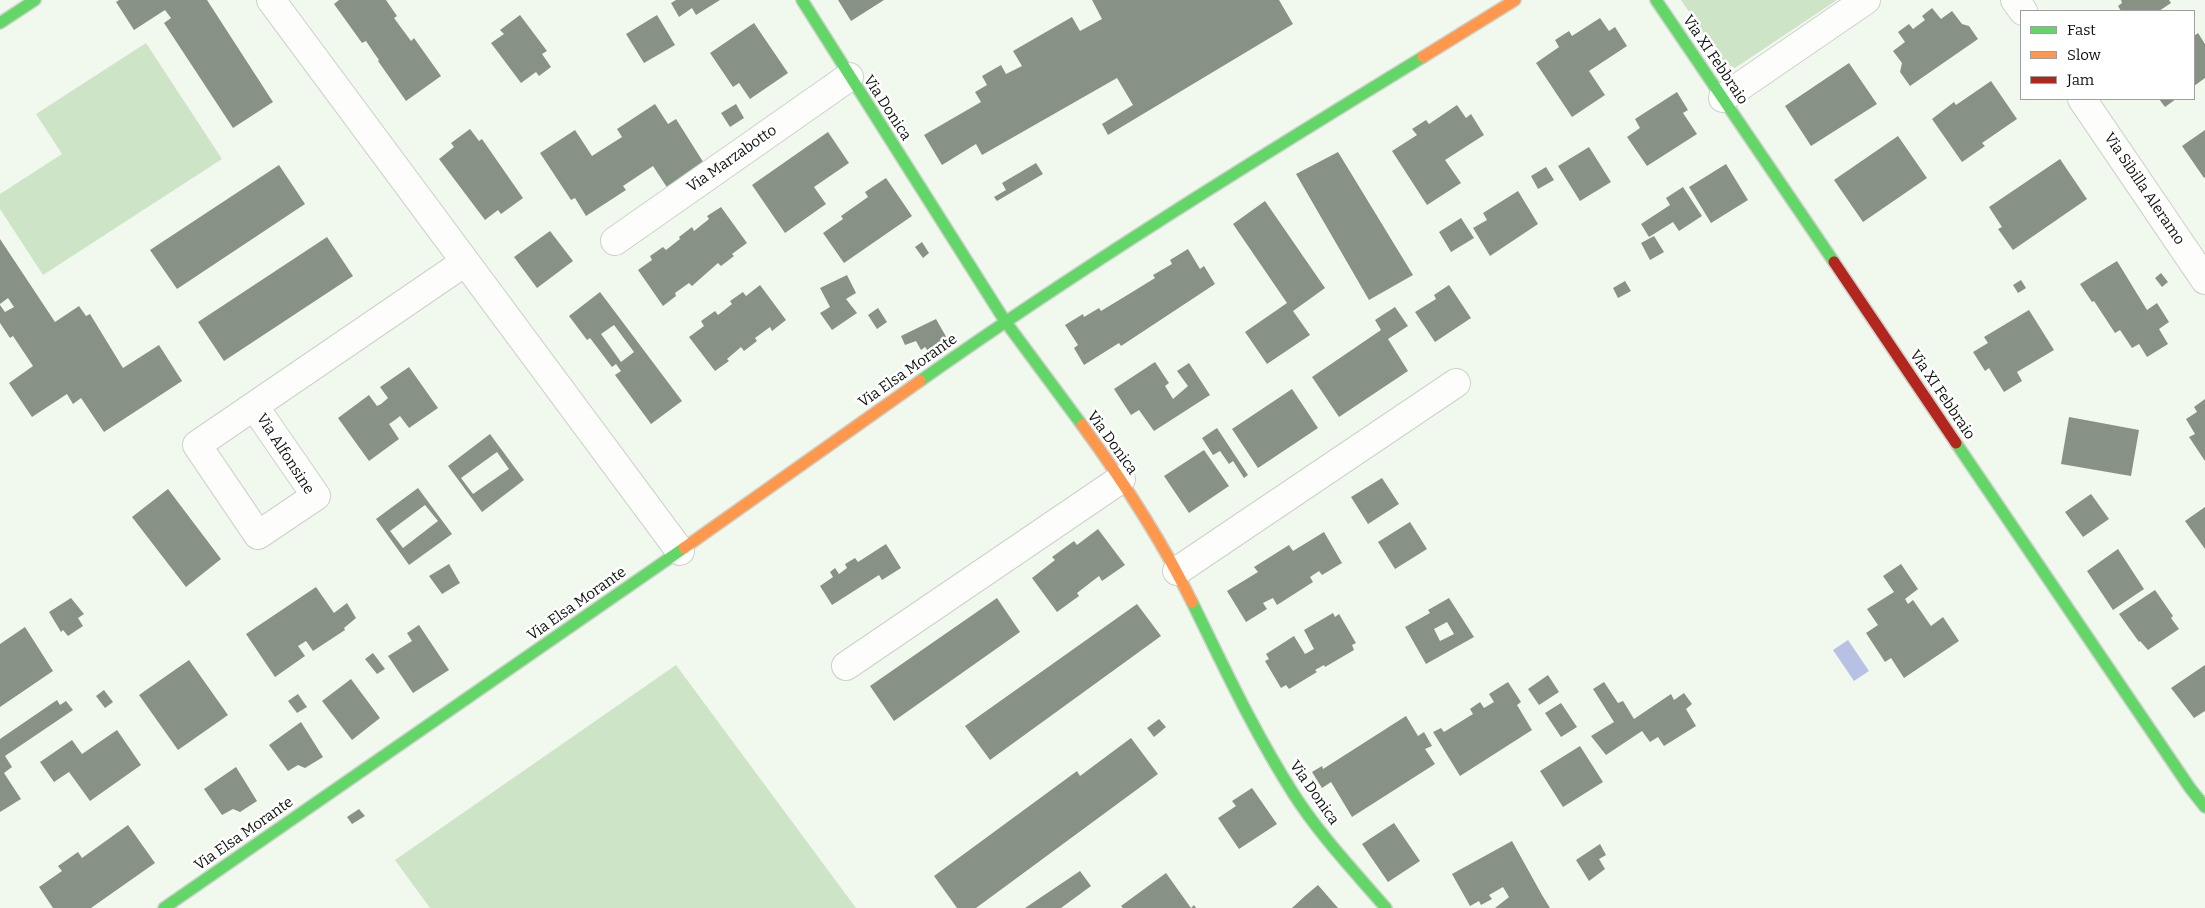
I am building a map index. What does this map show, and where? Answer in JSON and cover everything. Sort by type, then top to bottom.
[{"type":"street","points":[[0,24],[35,0]]},
{"type":"street","name":"Via Donica","points":[[802,0],[1005,321],[1120,479],[1177,571],[1257,734],[1294,795],[1332,845],[1386,908]]},
{"type":"street","name":"Via Elsa Morante","points":[[164,908],[680,552],[1005,321],[1208,188],[1515,0]]},
{"type":"street","name":"Via XI Febbraio","points":[[1656,0],[2190,788],[2205,807]]},
{"type":"street","points":[[1723,98],[1866,0]]},
{"type":"street","points":[[277,2],[465,262],[680,552]]},
{"type":"street","name":"Via Marzabotto","points":[[616,241],[849,77]]},
{"type":"street","name":"Via Sibilla Aleramo","points":[[2083,100],[2204,276]]},
{"type":"street","name":"Via Alfonsine","points":[[254,406],[316,496],[258,535],[197,445],[254,406],[465,262]]},
{"type":"street","points":[[1177,571],[1456,383]]},
{"type":"street","points":[[846,666],[1120,479]]},
{"type":"green space","points":[[1681,0],[1837,0],[1735,68],[1724,63]]},
{"type":"green space","points":[[146,43],[222,159],[43,275],[0,209],[0,194],[62,154],[36,114]]},
{"type":"green space","points":[[676,665],[856,908],[430,908],[395,860]]},
{"type":"water","points":[[1848,640],[1869,671],[1854,681],[1833,650]]},
{"type":"building","points":[[119,0],[207,0],[273,102],[233,128],[164,23],[171,18],[165,10],[134,30],[116,2]]},
{"type":"building","points":[[339,0],[386,0],[397,16],[394,18],[411,41],[414,38],[441,76],[406,101],[366,41],[362,43],[334,4]]},
{"type":"building","points":[[676,0],[720,0],[696,15],[692,8],[679,17],[671,3]]},
{"type":"building","points":[[838,0],[884,0],[851,21]]},
{"type":"building","points":[[1092,0],[1279,0],[1293,24],[1108,135],[1102,124],[1133,105],[1117,78],[982,155],[976,144],[942,165],[924,135],[981,102],[975,92],[987,85],[982,76],[1001,65],[1006,74],[1022,66],[1013,51],[1072,17],[1080,31],[1102,19]]},
{"type":"building","points":[[2121,0],[2169,0],[2171,3],[2160,10],[2120,10],[2118,6],[2122,3]]},
{"type":"building","points":[[1932,8],[1941,19],[1952,11],[1962,24],[1969,26],[1978,39],[1910,86],[1900,72],[1902,63],[1893,51],[1905,42],[1898,32],[1909,24],[1913,29],[1925,20],[1922,16]]},
{"type":"building","points":[[520,15],[547,51],[542,54],[551,67],[539,76],[536,72],[521,83],[491,43],[504,34],[500,30]]},
{"type":"building","points":[[657,15],[675,45],[644,63],[626,34]]},
{"type":"building","points":[[1600,18],[1609,31],[1615,27],[1627,46],[1589,71],[1605,95],[1572,117],[1536,63],[1559,47],[1555,40],[1569,31],[1572,36]]},
{"type":"building","points":[[754,23],[788,73],[750,99],[739,83],[733,87],[710,53]]},
{"type":"building","points":[[2198,33],[2205,44],[2205,78],[2195,85],[2195,35]]},
{"type":"building","points":[[1849,63],[1877,104],[1811,146],[1785,106]]},
{"type":"building","points":[[1991,81],[2017,119],[1982,143],[1985,146],[1962,162],[1932,119],[1954,102],[1956,105]]},
{"type":"building","points":[[1677,92],[1688,110],[1683,113],[1697,134],[1647,166],[1627,137],[1640,128],[1635,119]]},
{"type":"building","points":[[2160,100],[2175,100],[2165,107]]},
{"type":"building","points":[[655,104],[668,124],[676,119],[707,168],[670,192],[653,166],[623,186],[626,190],[586,216],[575,198],[571,200],[540,153],[575,130],[592,156],[622,137],[617,129]]},
{"type":"building","points":[[736,104],[744,118],[730,127],[721,113]]},
{"type":"building","points":[[1457,105],[1466,118],[1471,114],[1484,135],[1445,160],[1461,183],[1427,205],[1392,151],[1417,135],[1412,129],[1426,120],[1429,124]]},
{"type":"building","points":[[470,129],[479,141],[482,139],[523,198],[501,214],[498,210],[485,220],[439,159],[454,147],[451,143]]},
{"type":"building","points":[[2205,130],[2205,177],[2204,178],[2182,146]]},
{"type":"building","points":[[828,132],[849,163],[814,187],[826,204],[785,233],[752,185]]},
{"type":"building","points":[[1898,136],[1927,178],[1863,222],[1834,180]]},
{"type":"building","points":[[1589,147],[1611,182],[1580,201],[1558,166]]},
{"type":"building","points":[[1338,152],[1413,275],[1369,300],[1296,174]]},
{"type":"building","points":[[2060,159],[2087,199],[2013,250],[1998,229],[2002,227],[1989,207]]},
{"type":"building","points":[[1036,163],[1043,174],[997,201],[994,197],[1006,190],[1002,183]]},
{"type":"building","points":[[1726,164],[1748,200],[1711,223],[1689,187]]},
{"type":"building","points":[[279,165],[305,204],[177,289],[150,250]]},
{"type":"building","points":[[1546,167],[1554,180],[1538,189],[1531,176]]},
{"type":"building","points":[[886,178],[912,216],[844,263],[823,233],[843,219],[841,216],[868,197],[865,192]]},
{"type":"building","points":[[1683,187],[1702,216],[1679,231],[1673,222],[1649,237],[1641,224],[1670,205],[1666,198]]},
{"type":"building","points":[[1518,191],[1538,224],[1490,256],[1473,228],[1487,220],[1483,213]]},
{"type":"building","points":[[1265,201],[1325,288],[1293,311],[1310,335],[1267,364],[1245,332],[1287,303],[1233,224]]},
{"type":"building","points":[[721,207],[747,243],[732,254],[734,256],[721,266],[718,263],[692,286],[689,283],[675,293],[676,296],[663,306],[638,270],[652,260],[650,256],[663,247],[666,250],[692,227],[694,231],[709,219],[707,216]]},
{"type":"building","points":[[1461,218],[1474,238],[1451,252],[1439,232]]},
{"type":"building","points":[[550,231],[573,261],[537,288],[514,257]]},
{"type":"building","points":[[1654,236],[1664,252],[1650,260],[1641,243]]},
{"type":"building","points":[[327,237],[353,276],[224,361],[198,322]]},
{"type":"building","points":[[0,239],[55,322],[79,306],[86,316],[90,314],[123,368],[159,345],[182,381],[104,432],[81,398],[73,404],[67,394],[32,417],[9,383],[33,366],[13,336],[10,338],[0,323],[0,305],[5,312],[14,307],[8,298],[0,304]]},
{"type":"building","points":[[922,242],[929,253],[923,258],[915,247]]},
{"type":"building","points":[[1188,249],[1200,269],[1204,266],[1215,284],[1121,346],[1119,343],[1084,365],[1074,348],[1078,345],[1065,325],[1083,314],[1084,317],[1099,308],[1101,311],[1155,278],[1153,275],[1172,264],[1170,260]]},
{"type":"building","points":[[2117,261],[2147,310],[2157,303],[2169,322],[2159,329],[2168,344],[2147,357],[2139,344],[2132,348],[2120,330],[2115,333],[2094,301],[2092,302],[2080,284]]},
{"type":"building","points":[[2161,273],[2168,282],[2162,287],[2155,278]]},
{"type":"building","points":[[847,275],[856,293],[846,299],[857,313],[832,330],[820,313],[830,307],[820,288]]},
{"type":"building","points":[[2021,280],[2026,288],[2018,293],[2013,285]]},
{"type":"building","points":[[1625,281],[1631,291],[1618,298],[1613,288]]},
{"type":"building","points":[[760,285],[786,320],[772,331],[770,327],[755,338],[757,341],[744,351],[741,347],[727,359],[729,361],[715,371],[689,337],[704,326],[701,321],[715,311],[718,315],[732,304],[730,301],[743,292],[746,296]]},
{"type":"building","points":[[1449,285],[1471,318],[1435,342],[1415,312],[1436,299],[1434,295]]},
{"type":"building","points":[[600,292],[682,401],[651,424],[615,375],[621,371],[616,364],[612,367],[590,338],[587,340],[569,316]],"holes":[[[614,325],[634,352],[621,362],[601,334]]]},
{"type":"building","points":[[1395,307],[1408,326],[1388,339],[1408,371],[1339,417],[1312,377],[1381,330],[1375,320]]},
{"type":"building","points":[[878,308],[887,322],[877,329],[868,315]]},
{"type":"building","points":[[2029,310],[2054,350],[2017,372],[2022,381],[2004,392],[1989,368],[1985,371],[1973,352],[1988,343],[1984,337]]},
{"type":"building","points":[[936,319],[948,340],[928,351],[925,347],[921,350],[916,341],[905,345],[901,336]]},
{"type":"building","points":[[1155,362],[1169,383],[1165,386],[1173,399],[1188,386],[1177,371],[1189,363],[1210,395],[1154,431],[1139,410],[1131,415],[1114,389]]},
{"type":"building","points":[[409,367],[438,408],[409,428],[400,416],[389,424],[399,439],[369,461],[338,418],[369,395],[377,406],[381,404],[388,398],[380,387]]},
{"type":"building","points":[[1292,389],[1318,428],[1258,468],[1232,429]]},
{"type":"building","points":[[2205,399],[2205,461],[2189,437],[2195,434],[2186,419],[2197,412],[2194,407]]},
{"type":"building","points":[[2069,417],[2139,430],[2131,476],[2061,464]]},
{"type":"building","points":[[1217,428],[1248,475],[1244,478],[1233,461],[1229,464],[1220,451],[1213,455],[1202,438]]},
{"type":"building","points":[[490,434],[524,480],[482,512],[448,466]],"holes":[[[497,452],[509,469],[473,494],[461,478]]]},
{"type":"building","points":[[1204,450],[1229,486],[1189,513],[1164,476]]},
{"type":"building","points":[[1382,478],[1399,504],[1368,524],[1351,497]]},
{"type":"building","points":[[418,488],[452,534],[409,565],[376,519]],"holes":[[[425,505],[438,521],[403,548],[390,531]]]},
{"type":"building","points":[[168,489],[221,559],[186,587],[132,517]]},
{"type":"building","points":[[2091,494],[2109,519],[2083,537],[2065,512]]},
{"type":"building","points":[[2205,507],[2205,549],[2185,521]]},
{"type":"building","points":[[1410,522],[1427,549],[1395,569],[1378,542]]},
{"type":"building","points":[[1098,529],[1125,565],[1102,581],[1099,576],[1077,593],[1079,596],[1057,612],[1032,578],[1055,560],[1052,557],[1074,541],[1077,545]]},
{"type":"building","points":[[1324,532],[1342,563],[1322,575],[1319,571],[1310,577],[1313,582],[1277,605],[1273,598],[1263,603],[1267,609],[1246,622],[1227,591],[1258,572],[1254,567],[1289,545],[1293,551]]},
{"type":"building","points":[[886,544],[901,568],[882,580],[879,575],[832,605],[820,586],[833,577],[830,572],[835,568],[839,574],[847,568],[845,564],[855,558],[858,562]]},
{"type":"building","points":[[2118,549],[2144,589],[2113,610],[2087,571]]},
{"type":"building","points":[[449,564],[460,583],[442,594],[429,576]]},
{"type":"building","points":[[1901,564],[1918,589],[1905,599],[1908,604],[1913,600],[1931,626],[1943,617],[1959,641],[1904,678],[1891,658],[1885,662],[1866,633],[1878,625],[1867,609],[1894,592],[1883,576]]},
{"type":"building","points":[[316,587],[334,613],[347,603],[356,618],[344,628],[345,630],[313,651],[306,641],[298,646],[305,656],[275,677],[246,634]]},
{"type":"building","points":[[2155,590],[2173,616],[2171,618],[2179,629],[2148,650],[2139,642],[2119,614]]},
{"type":"building","points":[[71,598],[84,614],[78,618],[83,626],[68,636],[63,630],[61,632],[49,612]]},
{"type":"building","points":[[997,598],[1020,632],[894,721],[870,686]]},
{"type":"building","points":[[1449,598],[1474,637],[1426,664],[1405,627],[1430,613],[1428,610]],"holes":[[[1447,622],[1454,634],[1440,641],[1434,629]]]},
{"type":"building","points":[[1137,604],[1161,636],[990,760],[965,726]]},
{"type":"building","points":[[1333,613],[1335,617],[1339,614],[1356,643],[1352,645],[1354,650],[1325,667],[1324,665],[1315,670],[1317,672],[1289,689],[1286,685],[1281,688],[1265,661],[1269,659],[1266,654],[1294,636],[1305,654],[1314,649],[1304,630]]},
{"type":"building","points":[[419,625],[449,670],[413,693],[388,656],[412,641],[407,633]]},
{"type":"building","points":[[25,627],[53,671],[0,707],[0,644]]},
{"type":"building","points":[[373,653],[385,669],[377,674],[365,659]]},
{"type":"building","points":[[189,660],[228,715],[178,750],[139,695]]},
{"type":"building","points":[[2205,665],[2205,711],[2194,718],[2171,688]]},
{"type":"building","points":[[1548,675],[1559,692],[1539,705],[1528,689]]},
{"type":"building","points":[[351,679],[380,718],[352,740],[322,701]]},
{"type":"building","points":[[1508,682],[1521,702],[1517,705],[1532,730],[1460,776],[1433,732],[1441,728],[1444,732],[1473,714],[1470,709],[1480,702],[1484,708],[1494,702],[1489,694]]},
{"type":"building","points":[[1604,682],[1618,703],[1623,701],[1634,719],[1671,694],[1674,700],[1684,693],[1692,704],[1686,709],[1696,726],[1664,746],[1658,737],[1650,742],[1642,731],[1606,755],[1591,736],[1614,722],[1593,689]]},
{"type":"building","points":[[104,690],[113,702],[105,708],[96,696]]},
{"type":"building","points":[[298,694],[307,707],[297,713],[288,701]]},
{"type":"building","points":[[57,700],[60,705],[66,701],[73,710],[5,756],[12,767],[4,773],[21,799],[0,812],[0,739]]},
{"type":"building","points":[[1561,703],[1577,727],[1561,737],[1545,713]]},
{"type":"building","points":[[1406,716],[1418,736],[1424,732],[1432,746],[1425,749],[1435,764],[1352,817],[1331,782],[1322,788],[1312,772],[1322,766],[1323,769]]},
{"type":"building","points":[[1159,719],[1166,727],[1154,737],[1147,728]]},
{"type":"building","points":[[301,722],[323,757],[305,768],[298,765],[288,771],[269,745]]},
{"type":"building","points":[[117,730],[141,765],[90,801],[69,772],[54,782],[40,762],[72,740],[82,754]]},
{"type":"building","points":[[1131,738],[1158,774],[976,908],[957,908],[934,876],[1077,771],[1080,776]]},
{"type":"building","points":[[1580,746],[1603,782],[1563,807],[1540,771]]},
{"type":"building","points":[[236,767],[257,801],[240,812],[233,809],[222,815],[204,789]]},
{"type":"building","points":[[1252,788],[1277,824],[1239,849],[1218,818],[1236,806],[1232,801]]},
{"type":"building","points":[[359,809],[365,816],[352,824],[347,817]]},
{"type":"building","points":[[1394,823],[1420,861],[1388,882],[1362,844]]},
{"type":"building","points":[[128,825],[155,863],[91,908],[53,908],[39,887],[62,871],[58,866],[78,852],[82,858]]},
{"type":"building","points":[[1512,841],[1550,908],[1495,908],[1509,897],[1503,887],[1489,895],[1492,899],[1481,905],[1479,901],[1470,906],[1452,874]]},
{"type":"building","points":[[1600,844],[1606,855],[1599,859],[1605,869],[1589,881],[1576,860]]},
{"type":"building","points":[[1080,871],[1091,886],[1061,908],[1025,908]]},
{"type":"building","points":[[1166,873],[1191,908],[1123,908],[1121,906]]},
{"type":"building","points":[[1318,885],[1338,908],[1292,908],[1305,896]]},
{"type":"traffic: fast","points":[[0,23],[35,0]]},
{"type":"traffic: fast","points":[[802,0],[1005,321],[1082,425]]},
{"type":"traffic: fast","points":[[1656,0],[1834,262]]},
{"type":"traffic: fast","points":[[920,381],[1106,255],[1423,57]]},
{"type":"traffic: fast","points":[[1956,443],[2190,788],[2205,807]]},
{"type":"traffic: fast","points":[[164,908],[684,548]]},
{"type":"traffic: fast","points":[[1192,602],[1252,723],[1293,793],[1325,838],[1386,908]]},
{"type":"traffic: slow","points":[[1423,57],[1515,0]]},
{"type":"traffic: slow","points":[[684,548],[920,381]]},
{"type":"traffic: slow","points":[[1082,425],[1141,511],[1168,556],[1192,602]]},
{"type":"traffic: jam","points":[[1834,262],[1956,443]]}]
